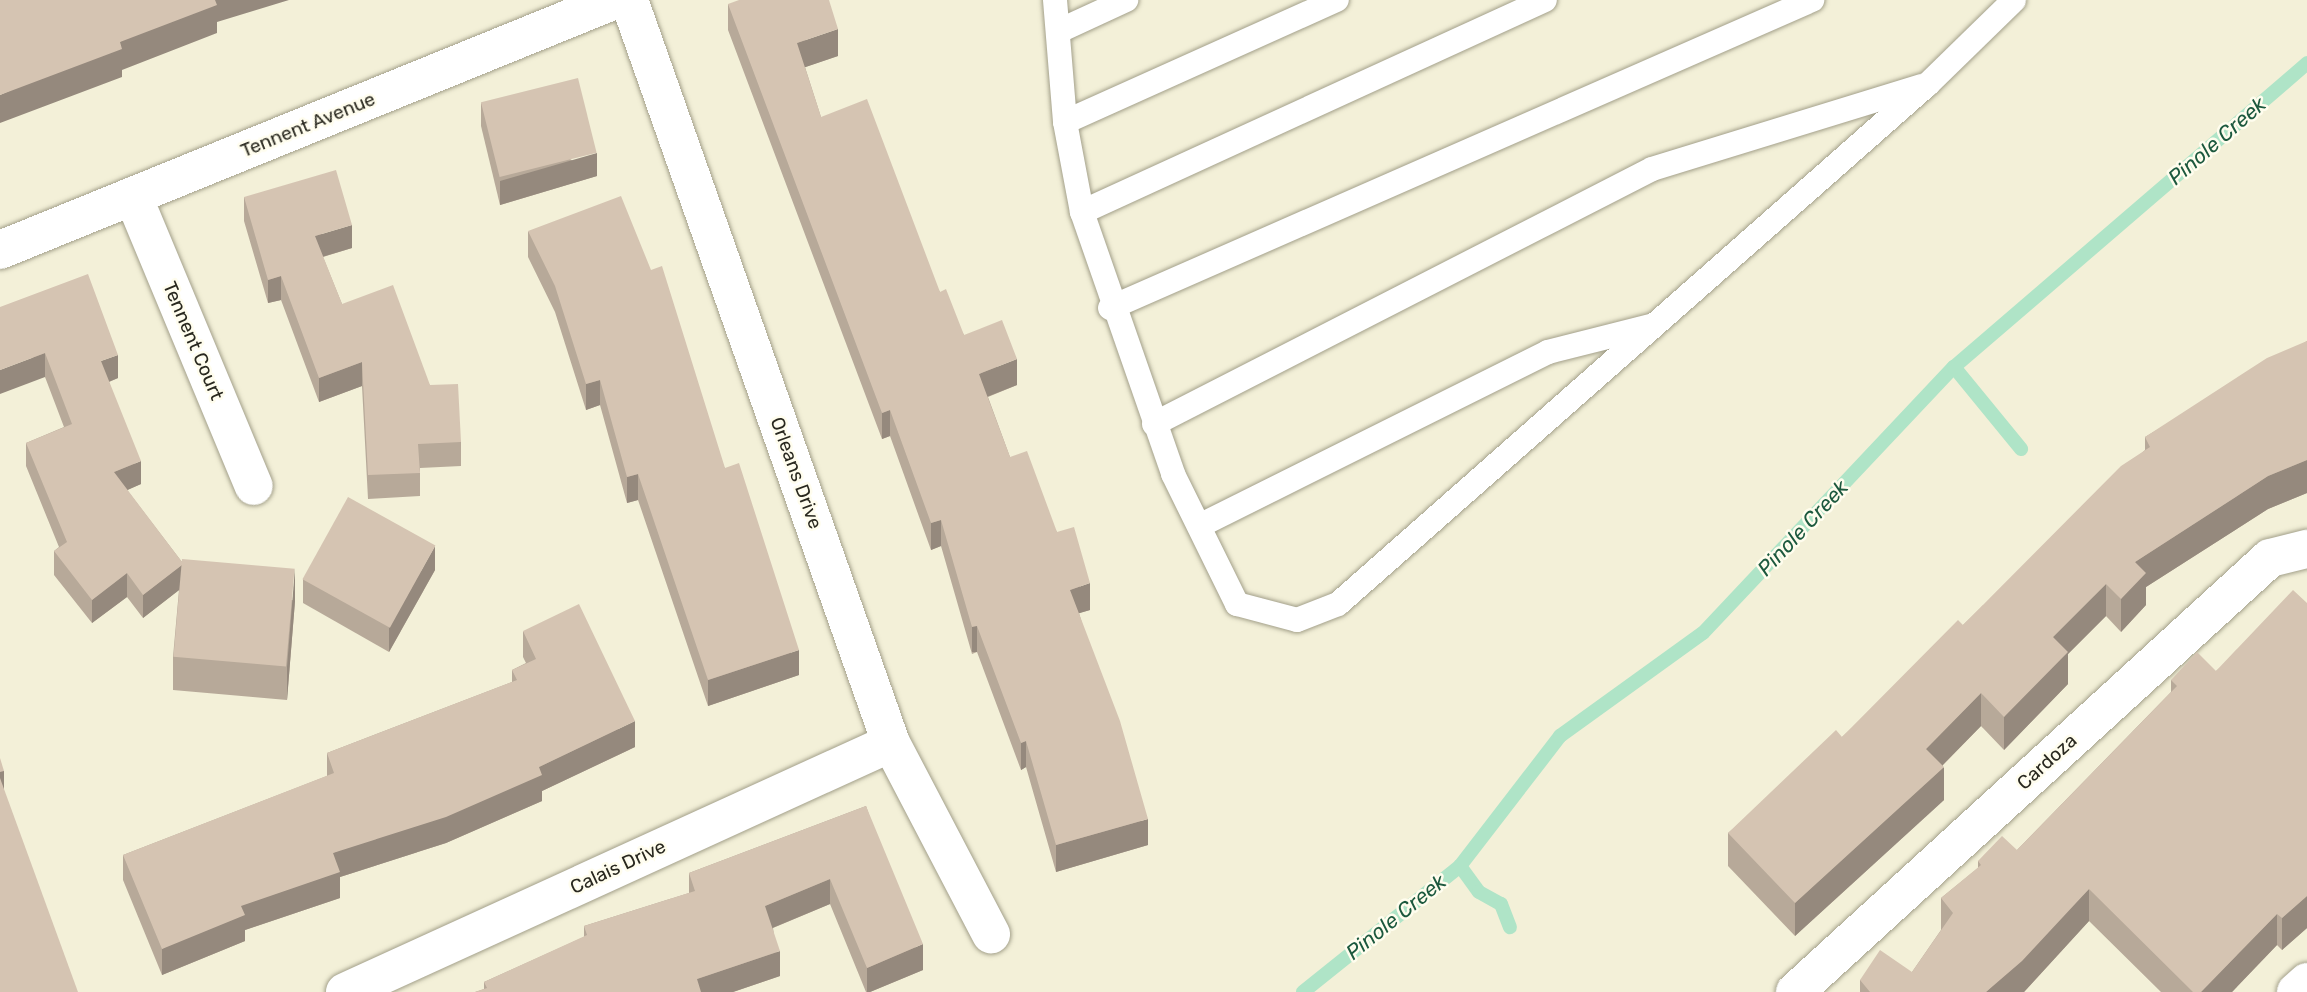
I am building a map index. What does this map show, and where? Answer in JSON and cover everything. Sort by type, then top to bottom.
[{"type":"street","name":"Tennent Avenue","points":[[0,250],[615,0]]},
{"type":"street","name":"Orleans Drive","points":[[629,0],[891,743],[991,934]]},
{"type":"street","name":"Tennent Court","points":[[133,196],[254,486]]},
{"type":"street","name":"Cardoza","points":[[1795,992],[2270,558],[2307,549]]},
{"type":"street","name":"Calais Drive","points":[[345,992],[891,743]]},
{"type":"street","points":[[2297,992],[2307,982]]},
{"type":"lane","points":[[1055,0],[1061,30],[1065,122],[1082,212],[1110,308],[1154,424],[1237,604],[1297,620],[1338,604],[1928,84],[2014,0]]},
{"type":"lane","points":[[1061,30],[1126,0]]},
{"type":"lane","points":[[1065,122],[1337,0]]},
{"type":"lane","points":[[1082,212],[1545,0]]},
{"type":"lane","points":[[1110,308],[1812,0]]},
{"type":"lane","points":[[1154,424],[1652,169],[1928,84]]},
{"type":"lane","points":[[1199,526],[1548,352],[1658,324]]},
{"type":"building","points":[[0,0],[215,0],[217,5],[120,42],[122,49],[0,95]]},
{"type":"building","points":[[739,0],[829,0],[838,29],[797,43],[821,117],[867,99],[940,292],[946,289],[964,335],[1002,320],[1017,359],[979,374],[1010,457],[1027,451],[1057,532],[1074,527],[1090,583],[1070,590],[1120,721],[1148,819],[1056,845],[1026,741],[1021,743],[977,626],[972,627],[941,520],[931,523],[890,410],[882,413],[728,4]]},
{"type":"building","points":[[578,78],[597,153],[500,177],[481,102]]},
{"type":"building","points":[[336,170],[352,225],[315,236],[342,304],[393,285],[430,385],[458,384],[461,442],[418,444],[420,473],[368,475],[362,362],[319,378],[281,276],[268,280],[244,197]]},
{"type":"building","points":[[621,196],[651,270],[662,266],[725,468],[739,463],[799,650],[708,680],[638,474],[627,477],[600,380],[586,384],[555,286],[528,231]]},
{"type":"building","points":[[88,274],[118,355],[101,361],[141,461],[114,472],[182,562],[182,565],[143,595],[127,573],[92,600],[54,551],[67,542],[26,443],[72,424],[45,353],[0,370],[0,307]]},
{"type":"building","points":[[2307,341],[2307,460],[2268,476],[2135,562],[2146,573],[2121,599],[2106,584],[2053,637],[2068,652],[2004,717],[1981,693],[1926,749],[1944,767],[1795,903],[1728,833],[1836,730],[1842,737],[1958,620],[1963,625],[2121,466],[2150,447],[2145,437],[2267,358]]},
{"type":"building","points":[[348,497],[435,545],[390,628],[302,579]]},
{"type":"building","points":[[182,559],[295,569],[286,666],[173,657]]},
{"type":"building","points":[[2293,590],[2307,603],[2307,896],[2282,918],[2277,914],[2201,992],[2193,992],[2089,889],[2022,961],[1986,992],[1870,992],[1860,980],[1880,950],[1912,972],[1953,913],[1941,898],[1981,865],[1978,861],[2002,836],[2017,850],[2177,686],[2171,680],[2197,652],[2216,671]]},
{"type":"building","points":[[579,604],[635,721],[539,767],[542,775],[446,817],[333,853],[340,872],[241,906],[245,915],[162,949],[123,855],[334,773],[327,753],[517,680],[512,670],[536,659],[523,631]]},
{"type":"building","points":[[0,778],[78,992],[0,992]]},
{"type":"building","points":[[866,806],[923,944],[867,968],[830,879],[765,906],[780,951],[697,979],[701,992],[475,992],[487,988],[484,982],[587,935],[584,926],[695,891],[689,873]]},
{"type":"waterway","name":"Pinole Creek","points":[[1303,992],[1460,866],[1560,736],[1703,633],[1954,367],[2307,63]]},
{"type":"waterway","points":[[1954,367],[2021,449]]},
{"type":"waterway","points":[[1460,866],[1479,892],[1501,904],[1510,927]]}]
